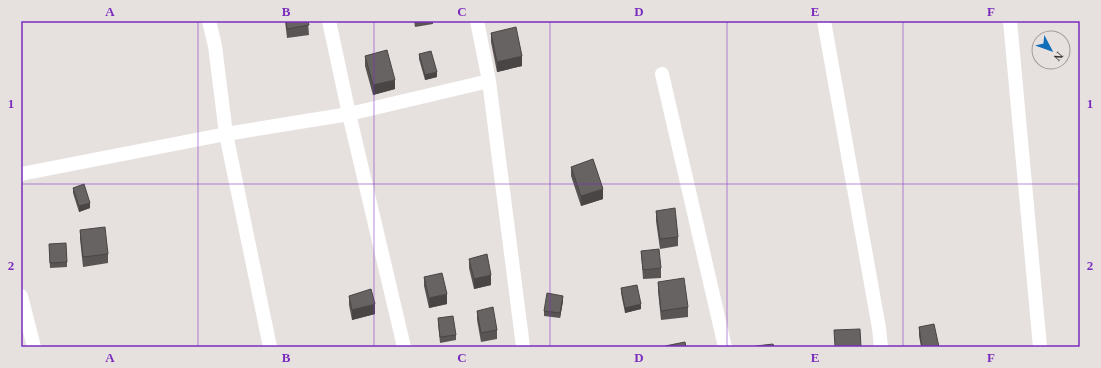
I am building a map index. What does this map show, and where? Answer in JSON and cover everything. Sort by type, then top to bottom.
[{"type":"street","points":[[209,21],[215,46],[226,134],[270,347]]},
{"type":"street","points":[[329,21],[349,114],[404,347]]},
{"type":"street","points":[[477,21],[489,81],[523,347]]},
{"type":"street","points":[[824,21],[879,328],[881,347]]},
{"type":"street","points":[[1010,21],[1040,347]]},
{"type":"street","points":[[662,74],[725,347]]},
{"type":"street","points":[[21,174],[226,134],[349,114],[489,81]]},
{"type":"street","points":[[21,296],[34,347]]},
{"type":"building","points":[[286,21],[308,21],[309,25],[287,29]]},
{"type":"building","points":[[516,27],[522,56],[497,62],[491,33]]},
{"type":"building","points":[[387,50],[395,80],[373,85],[365,56]]},
{"type":"building","points":[[431,51],[437,72],[425,75],[419,54]]},
{"type":"building","points":[[593,159],[603,189],[581,196],[571,167]]},
{"type":"building","points":[[84,184],[90,203],[79,206],[73,188]]},
{"type":"building","points":[[675,208],[678,237],[660,239],[656,211]]},
{"type":"building","points":[[105,227],[108,254],[83,257],[80,230]]},
{"type":"building","points":[[66,243],[67,262],[50,263],[49,244]]},
{"type":"building","points":[[659,249],[661,268],[643,270],[641,251]]},
{"type":"building","points":[[487,254],[491,275],[474,279],[469,259]]},
{"type":"building","points":[[442,273],[447,294],[429,298],[424,277]]},
{"type":"building","points":[[684,278],[688,307],[661,311],[658,282]]},
{"type":"building","points":[[637,285],[641,304],[625,308],[621,288]]},
{"type":"building","points":[[371,289],[375,304],[352,310],[349,296]]},
{"type":"building","points":[[547,293],[563,296],[560,313],[544,311]]},
{"type":"building","points":[[493,307],[497,330],[481,333],[477,311]]},
{"type":"building","points":[[453,316],[456,335],[440,337],[438,318]]},
{"type":"building","points":[[934,324],[939,347],[922,347],[919,327]]},
{"type":"building","points":[[860,329],[861,347],[835,347],[834,330]]},
{"type":"building","points":[[685,342],[686,347],[665,346]]},
{"type":"building","points":[[773,344],[774,347],[756,347],[756,346]]}]
